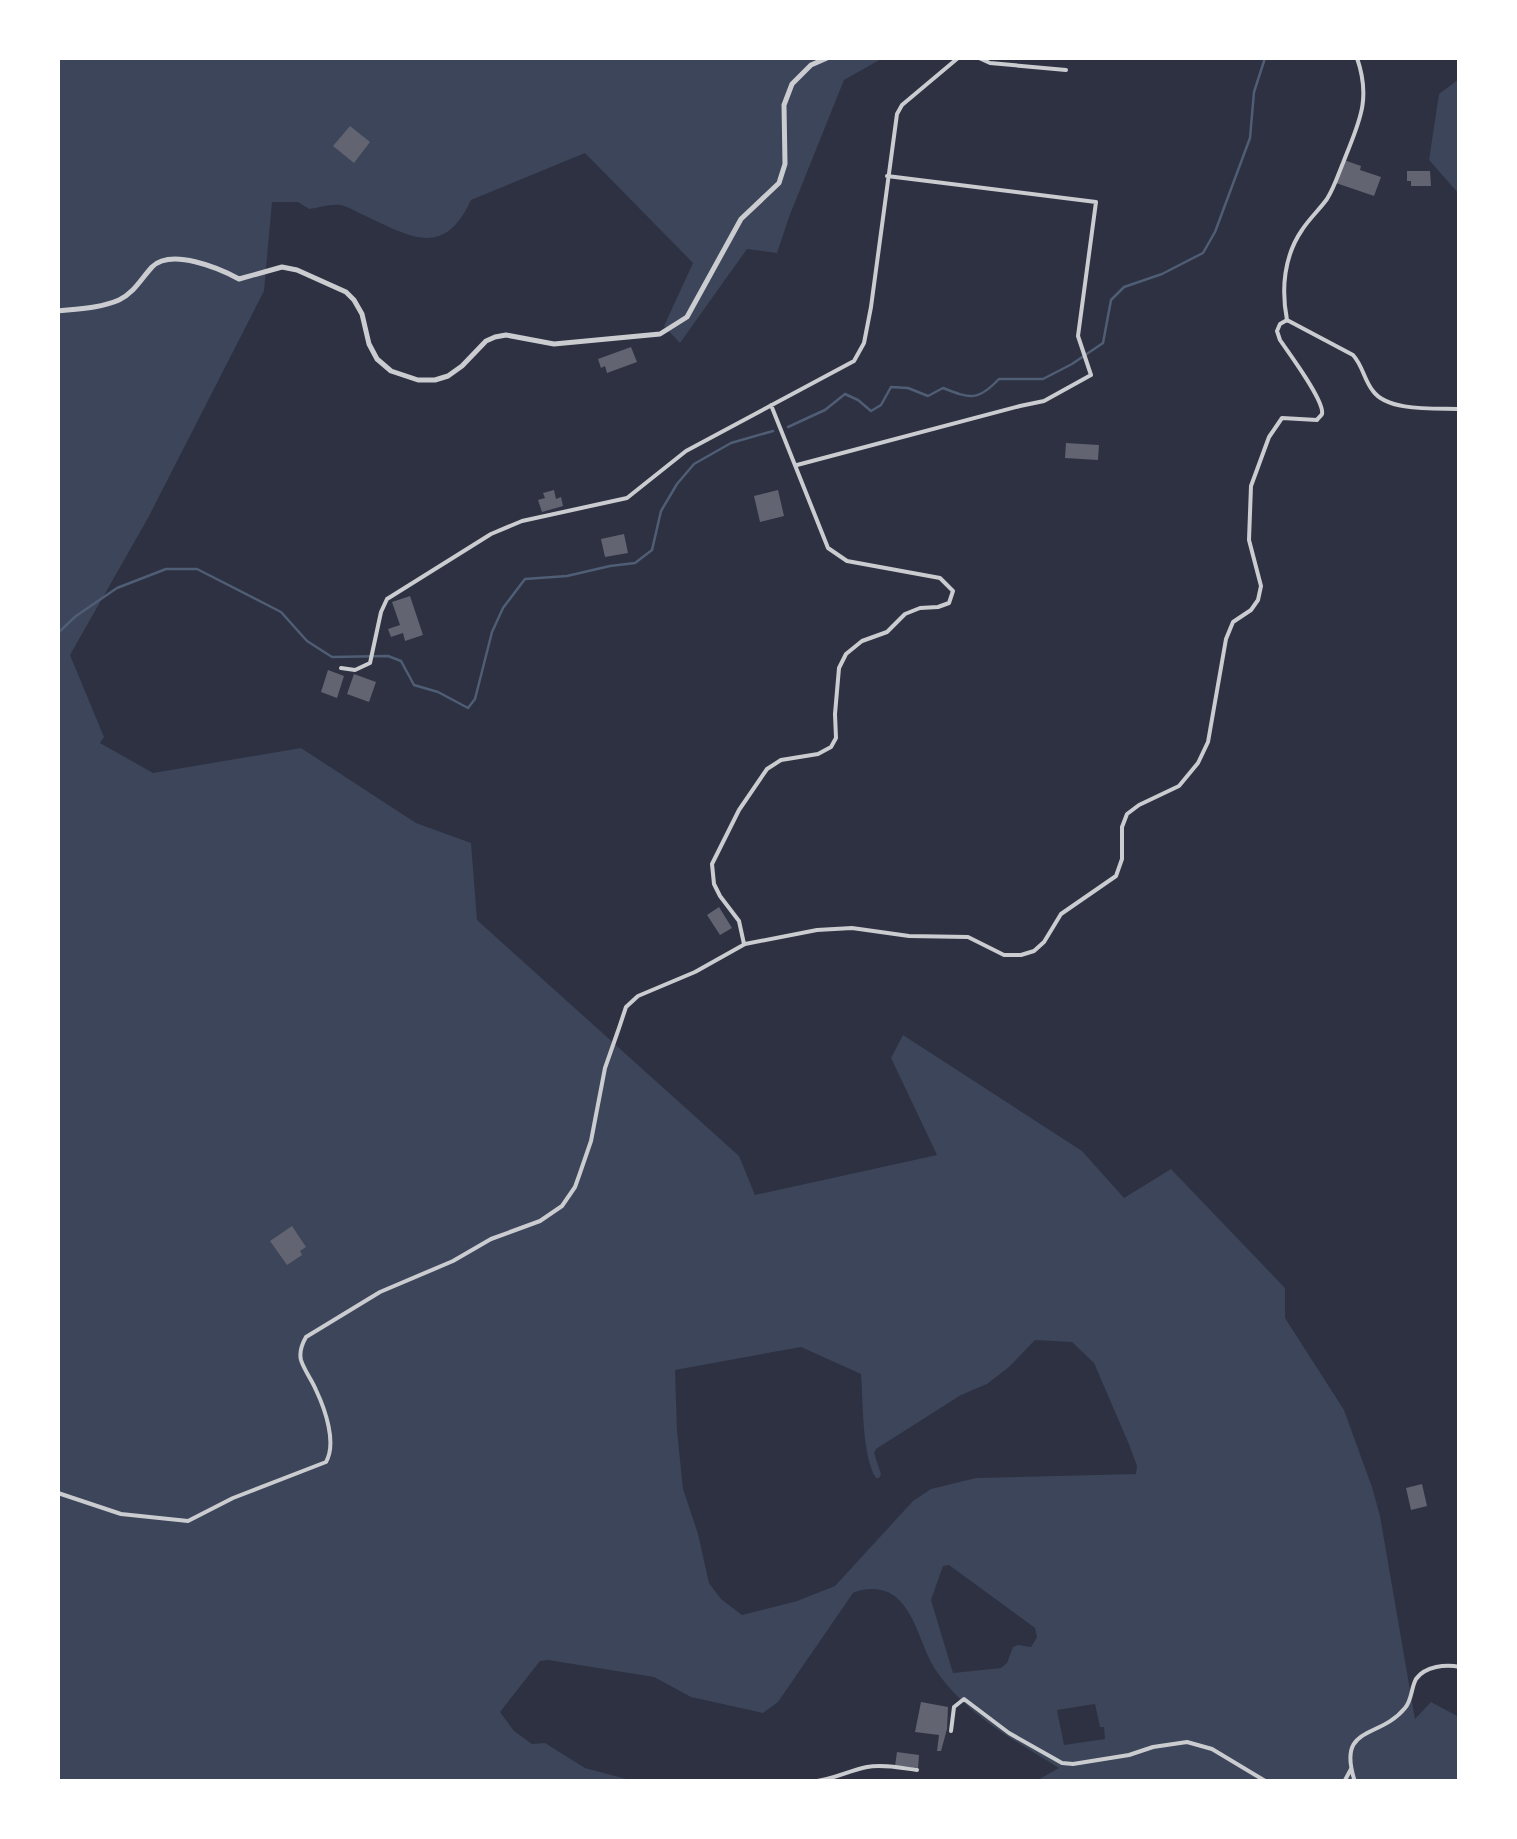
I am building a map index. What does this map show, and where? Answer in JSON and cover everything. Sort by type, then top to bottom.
[{"type":"street","points":[[58,312],[121,300],[153,266],[163,259],[178,258],[240,279],[282,268],[297,270],[346,292],[362,314],[377,359],[391,371],[418,380],[448,376],[495,336],[554,344],[660,334],[688,317],[741,218],[779,183],[784,164],[784,106],[792,84],[811,66],[827,58]]},
{"type":"street","points":[[341,668],[355,670],[370,662],[387,599],[491,534],[522,522],[627,498],[686,450],[854,361],[864,343],[872,307],[897,114],[958,58]]},
{"type":"street","points":[[978,58],[990,63],[1066,70]]},
{"type":"street","points":[[1287,320],[1286,264],[1302,229],[1332,189],[1357,128],[1364,87],[1357,58]]},
{"type":"street","points":[[796,465],[1044,402],[1091,375],[1078,336],[1096,202],[887,176]]},
{"type":"street","points":[[1287,320],[1353,355],[1380,399],[1405,406],[1460,409]]},
{"type":"street","points":[[58,1493],[121,1514],[188,1521],[233,1498],[326,1462],[332,1452],[326,1417],[300,1358],[306,1337],[380,1292],[490,1239],[540,1221],[562,1206],[576,1187],[605,1068],[626,1008],[638,996],[695,972],[744,945],[817,930],[852,928],[909,936],[968,938],[1004,954],[1021,955],[1044,942],[1061,914],[1116,876],[1127,814],[1178,786],[1198,763],[1208,742],[1226,639],[1233,622],[1258,600],[1260,586],[1249,540],[1251,486],[1269,437],[1282,418],[1320,418],[1318,400],[1280,340],[1277,331],[1287,320]]},
{"type":"street","points":[[744,945],[739,922],[714,884],[712,864],[739,810],[768,769],[781,760],[818,754],[831,747],[836,738],[839,668],[846,654],[862,641],[887,632],[906,614],[949,603],[953,591],[940,578],[848,561],[828,548],[771,405]]},
{"type":"street","points":[[1355,1782],[1349,1760],[1352,1746],[1359,1738],[1409,1705],[1416,1680],[1423,1673],[1439,1666],[1460,1667]]},
{"type":"street","points":[[952,1730],[954,1707],[964,1699],[1009,1733],[1062,1763],[1129,1755],[1187,1742],[1212,1749],[1267,1782]]},
{"type":"street","points":[[810,1782],[880,1766],[917,1770]]},
{"type":"street","points":[[1344,1782],[1351,1770]]},
{"type":"shaded area","points":[[58,58],[883,58],[844,80],[777,253],[747,249],[680,343],[664,326],[693,263],[585,153],[471,200],[449,231],[436,237],[409,235],[343,206],[309,209],[298,202],[272,202],[264,291],[148,518],[70,655],[104,737],[100,743],[153,773],[301,748],[416,823],[471,843],[477,920],[739,1156],[755,1195],[937,1155],[891,1058],[903,1035],[1082,1151],[1124,1198],[1171,1169],[1285,1288],[1285,1318],[1344,1410],[1380,1516],[1415,1719],[1431,1702],[1459,1717],[1459,1781],[1036,1781],[1059,1768],[963,1702],[937,1672],[903,1605],[891,1594],[869,1589],[853,1593],[778,1702],[763,1713],[691,1697],[654,1677],[540,1661],[500,1712],[514,1731],[532,1744],[545,1743],[585,1768],[634,1781],[58,1781]],"holes":[[[1035,1340],[1072,1342],[1094,1363],[1128,1442],[1136,1474],[976,1478],[931,1489],[913,1501],[835,1586],[797,1601],[742,1615],[721,1599],[709,1583],[683,1489],[675,1370],[801,1347],[861,1374],[866,1443],[871,1469],[879,1478],[876,1449],[961,1395],[987,1384]],[[949,1565],[1035,1628],[1037,1637],[1031,1647],[1013,1647],[1001,1668],[953,1673],[931,1600],[943,1566]],[[1095,1704],[1105,1739],[1064,1745],[1057,1710]]]},
{"type":"shaded area","points":[[1459,79],[1459,194],[1429,160],[1439,94]]},
{"type":"building","points":[[350,126],[370,142],[354,163],[333,146]]},
{"type":"building","points":[[1344,160],[1381,177],[1374,196],[1336,183]]},
{"type":"building","points":[[1407,171],[1430,171],[1431,186],[1411,186]]},
{"type":"building","points":[[631,347],[637,362],[607,373],[605,366],[601,368],[598,359]]},
{"type":"building","points":[[1066,443],[1099,445],[1098,460],[1065,458]]},
{"type":"building","points":[[554,490],[563,506],[542,512],[538,500],[545,498],[543,493]]},
{"type":"building","points":[[778,490],[784,516],[760,522],[754,496]]},
{"type":"building","points":[[624,534],[628,553],[605,557],[601,539]]},
{"type":"building","points":[[410,596],[423,635],[405,641],[403,633],[391,637],[388,629],[400,625],[392,602]]},
{"type":"building","points":[[328,670],[344,676],[337,698],[321,692]]},
{"type":"building","points":[[354,674],[376,682],[369,702],[347,694]]},
{"type":"building","points":[[719,907],[732,928],[720,935],[707,915]]},
{"type":"building","points":[[292,1226],[306,1247],[300,1251],[302,1255],[287,1265],[270,1241]]},
{"type":"building","points":[[1422,1484],[1427,1506],[1411,1510],[1406,1488]]},
{"type":"building","points":[[921,1702],[948,1707],[941,1751],[937,1751],[939,1735],[915,1732]]},
{"type":"building","points":[[897,1752],[919,1755],[918,1769],[895,1766]]},
{"type":"waterway","points":[[788,427],[825,410],[845,394],[871,411],[881,405],[891,387],[908,388],[928,396],[943,388],[974,396],[999,379],[1043,379],[1103,343],[1111,300],[1124,287],[1162,274],[1203,253],[1215,232],[1250,138],[1254,92],[1265,58]]},
{"type":"waterway","points":[[58,633],[117,588],[166,569],[197,569],[281,612],[307,641],[332,657],[388,656],[401,661],[414,685],[468,708],[475,699],[492,632],[503,608],[525,579],[567,576],[635,563],[652,550],[661,511],[694,464],[731,443],[773,431]]}]
